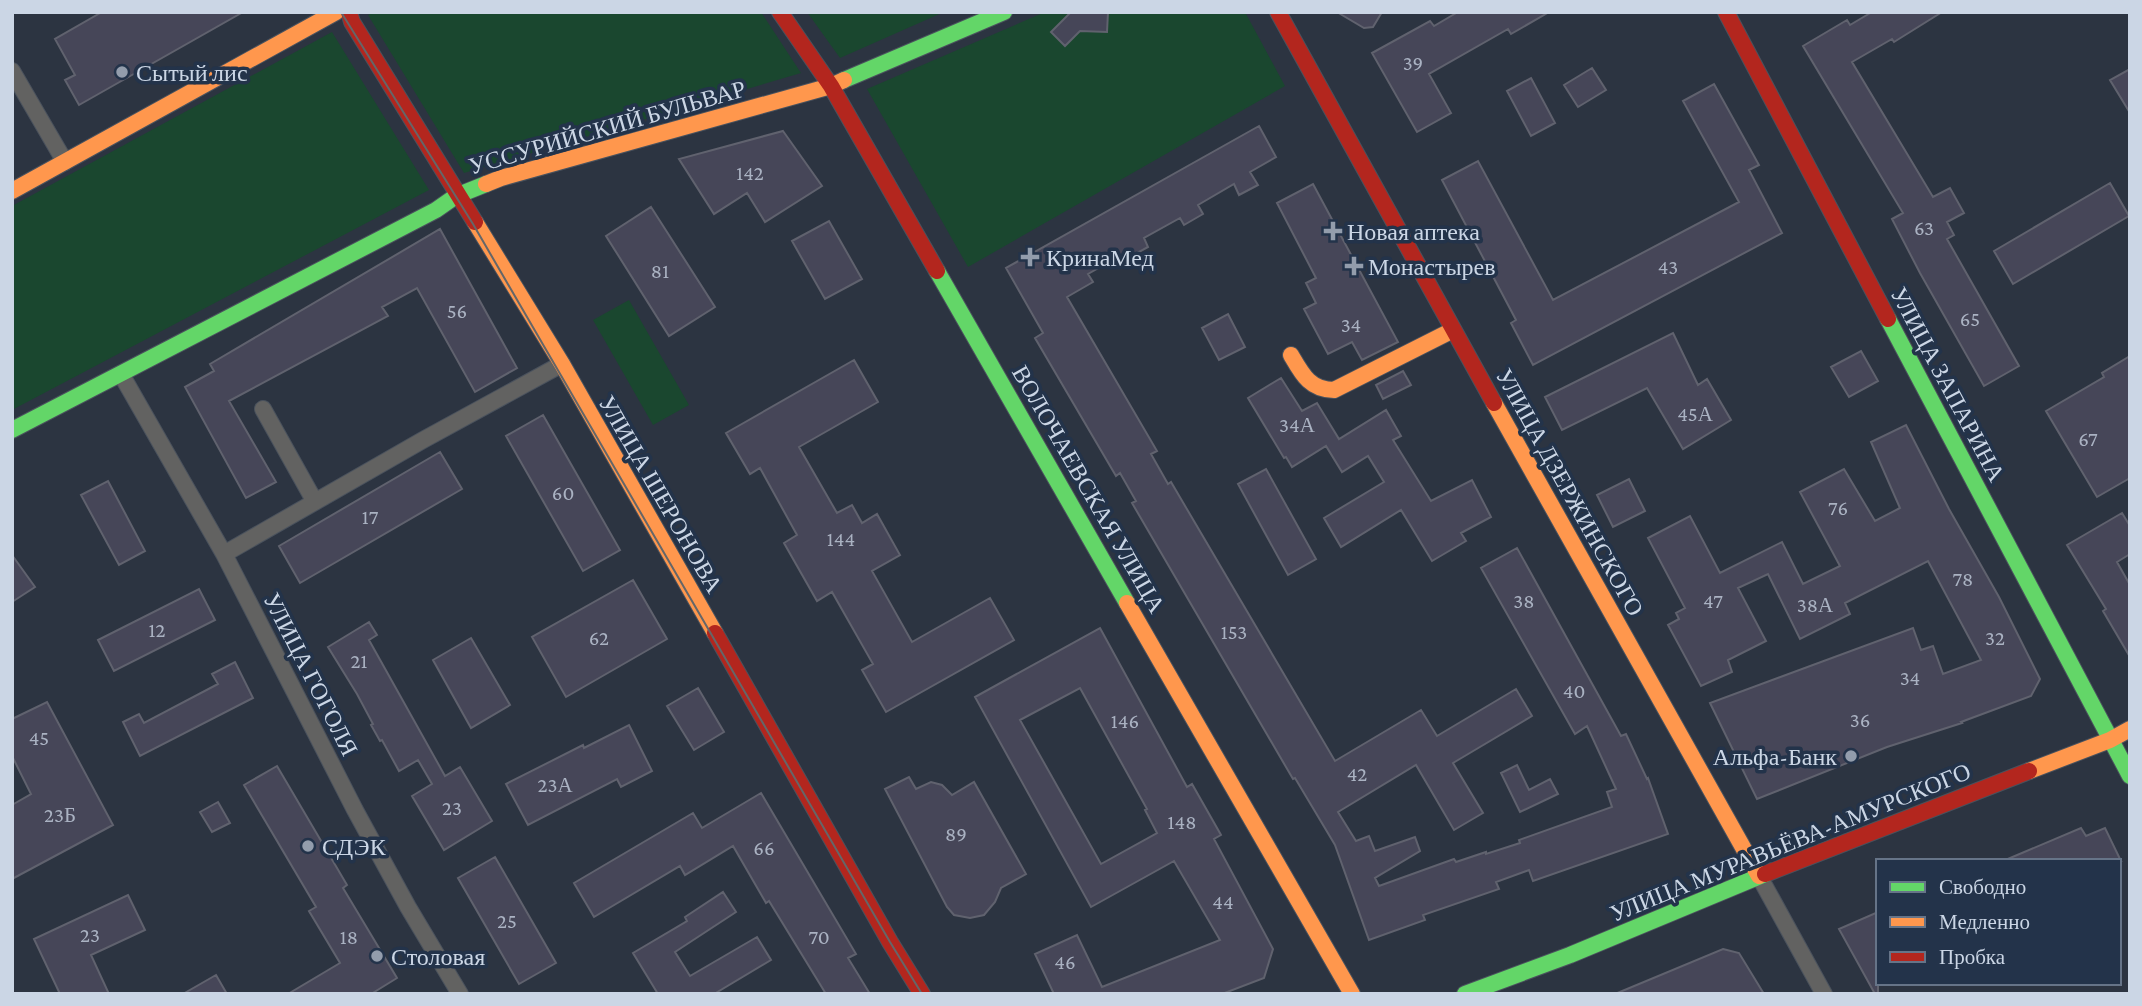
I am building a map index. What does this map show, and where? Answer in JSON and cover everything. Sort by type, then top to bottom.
[{"type":"main road","name":"УЛИЦА ШЕРОНОВА","points":[[337,12],[350,17],[562,365],[922,994]]},
{"type":"main road","points":[[12,191],[337,12]]},
{"type":"main road","name":"ВОЛОЧАЕВСКАЯ УЛИЦА","points":[[780,12],[831,86],[1352,994]]},
{"type":"main road","name":"УССУРИЙСКИЙ БУЛЬВАР","points":[[12,430],[436,210],[457,195],[501,178],[831,86],[1004,12]]},
{"type":"main road","name":"УЛИЦА ДЗЕРЖИНСКОГО","points":[[1278,12],[1759,876]]},
{"type":"main road","name":"УЛИЦА ЗАПАРИНА","points":[[1727,12],[2130,776]]},
{"type":"main road","points":[[1291,355],[1311,386],[1319,390],[1334,390],[1453,330]]},
{"type":"main road","name":"УЛИЦА МУРАВЬЁВА-АМУРСКОГО","points":[[1465,994],[1570,955],[1759,876],[2110,740],[2130,729]]},
{"type":"street","points":[[12,71],[65,162]]},
{"type":"street","points":[[224,554],[423,440],[562,365]]},
{"type":"street","name":"УЛИЦА ГОГОЛЯ","points":[[121,374],[224,554],[355,810],[460,994]]},
{"type":"street","points":[[263,409],[315,502]]},
{"type":"street","name":"УЛИЦА ДЗЕРЖИНСКОГО","points":[[1759,876],[1824,994]]},
{"type":"green space","points":[[374,12],[761,12],[801,73],[464,173],[368,15]]},
{"type":"green space","points":[[807,12],[944,12],[840,58]]},
{"type":"green space","points":[[1045,12],[1245,12],[1285,86],[968,267],[867,89]]},
{"type":"green space","points":[[332,32],[429,190],[12,410],[12,206]]},
{"type":"green space","points":[[629,300],[689,405],[653,425],[593,320]]},
{"type":"building","points":[[102,12],[243,12],[79,105],[65,80],[75,75],[55,39]]},
{"type":"building","points":[[1071,12],[1108,12],[1107,32],[1080,31],[1065,46],[1051,32]]},
{"type":"building","points":[[1337,12],[1382,12],[1373,27],[1364,28]]},
{"type":"building","points":[[1458,12],[1549,12],[1511,34],[1508,29],[1429,74],[1451,113],[1417,132],[1372,53],[1430,21],[1434,26]]},
{"type":"building","points":[[1872,12],[1942,12],[1894,42],[1892,39],[1852,62],[1933,197],[1950,188],[1964,213],[1947,222],[1954,235],[1947,239],[2019,366],[1984,386],[1892,219],[1903,213],[1803,46],[1847,20],[1850,25]]},
{"type":"building","points":[[1592,68],[1606,90],[1578,107],[1564,85]]},
{"type":"building","points":[[2130,69],[2130,113],[2110,80]]},
{"type":"building","points":[[1531,78],[1555,123],[1531,136],[1507,91]]},
{"type":"building","points":[[1714,84],[1759,165],[1749,170],[1782,233],[1533,365],[1511,323],[1516,320],[1442,180],[1478,161],[1553,300],[1739,202],[1683,101]]},
{"type":"building","points":[[1259,126],[1276,157],[1250,172],[1258,185],[1239,195],[1234,184],[1198,205],[1203,214],[1184,225],[1180,218],[1144,238],[1148,247],[1128,258],[1125,253],[1088,274],[1093,282],[1067,297],[1157,451],[1151,454],[1168,484],[1171,482],[1335,761],[1421,710],[1437,736],[1516,689],[1532,716],[1453,763],[1483,813],[1454,830],[1416,765],[1338,812],[1356,841],[1369,836],[1375,851],[1415,837],[1420,851],[1375,878],[1379,886],[1454,859],[1456,862],[1520,843],[1519,840],[1612,807],[1607,792],[1616,789],[1587,726],[1575,734],[1481,568],[1517,548],[1621,736],[1626,734],[1648,778],[1668,834],[1533,881],[1529,870],[1496,882],[1499,889],[1423,915],[1425,920],[1369,940],[1335,845],[1295,778],[1293,779],[1132,503],[1136,501],[1120,473],[1116,476],[1035,338],[1043,333],[1006,268]]},
{"type":"building","points":[[783,131],[822,186],[765,222],[747,193],[714,214],[679,159]]},
{"type":"building","points":[[2110,183],[2129,216],[2013,284],[1994,251]]},
{"type":"building","points":[[1313,184],[1398,342],[1362,360],[1352,342],[1328,354],[1304,309],[1316,303],[1306,283],[1316,278],[1277,203]]},
{"type":"building","points":[[651,207],[715,307],[669,336],[606,236]]},
{"type":"building","points":[[829,221],[862,279],[825,299],[792,241]]},
{"type":"building","points":[[440,229],[517,368],[475,392],[417,288],[382,307],[388,316],[229,401],[276,482],[246,498],[185,387],[214,371],[210,364]]},
{"type":"building","points":[[1228,314],[1245,347],[1219,360],[1202,328]]},
{"type":"building","points":[[1673,333],[1698,385],[1707,379],[1731,420],[1683,449],[1647,388],[1562,430],[1545,397]]},
{"type":"building","points":[[1861,351],[1878,381],[1849,397],[1831,367]]},
{"type":"building","points":[[2130,356],[2130,478],[2097,497],[2046,411],[2104,377],[2102,373]]},
{"type":"building","points":[[854,360],[878,402],[799,447],[837,513],[852,505],[862,523],[877,514],[900,555],[872,571],[912,642],[990,598],[1014,640],[886,712],[862,670],[873,664],[832,592],[817,601],[784,543],[797,535],[760,468],[750,474],[726,433]]},
{"type":"building","points":[[1403,371],[1411,385],[1383,399],[1376,385]]},
{"type":"building","points":[[1281,378],[1302,411],[1317,403],[1339,439],[1386,410],[1401,436],[1393,440],[1431,501],[1472,480],[1491,517],[1461,533],[1466,541],[1432,561],[1401,510],[1341,547],[1324,518],[1384,482],[1368,456],[1342,472],[1326,446],[1292,467],[1248,398]]},
{"type":"building","points":[[543,415],[620,550],[583,571],[506,436]]},
{"type":"building","points":[[1906,425],[2040,679],[2031,696],[1962,723],[1887,747],[1757,799],[1710,703],[1913,628],[1921,650],[1933,646],[1943,674],[1981,660],[1928,561],[1845,603],[1850,614],[1800,639],[1768,574],[1738,588],[1766,641],[1728,660],[1732,672],[1701,686],[1668,625],[1679,619],[1676,613],[1685,608],[1648,538],[1690,516],[1720,573],[1782,542],[1803,584],[1840,566],[1800,492],[1844,469],[1875,521],[1900,508],[1871,442]]},
{"type":"building","points":[[440,452],[462,489],[300,583],[279,546]]},
{"type":"building","points":[[1266,469],[1316,559],[1288,575],[1238,484]]},
{"type":"building","points":[[1629,479],[1645,511],[1613,527],[1597,495]]},
{"type":"building","points":[[108,481],[145,551],[119,565],[81,495]]},
{"type":"building","points":[[2122,513],[2130,526],[2130,554],[2117,562],[2130,585],[2130,657],[2103,611],[2106,609],[2067,545]]},
{"type":"building","points":[[12,555],[35,587],[12,602]]},
{"type":"building","points":[[633,580],[667,639],[566,697],[532,637]]},
{"type":"building","points":[[199,589],[215,620],[114,671],[98,640]]},
{"type":"building","points":[[369,622],[377,635],[369,640],[445,776],[460,767],[492,821],[444,850],[412,796],[432,784],[418,760],[399,771],[328,647]]},
{"type":"building","points":[[1100,628],[1187,787],[1192,784],[1221,835],[1214,839],[1273,949],[1264,978],[1222,994],[1054,994],[1035,954],[1077,935],[1102,987],[1220,940],[1174,861],[1091,907],[975,697]],"holes":[[[1080,688],[1147,809],[1145,810],[1157,833],[1101,864],[1020,720]]]},
{"type":"building","points":[[471,638],[510,705],[471,728],[433,660]]},
{"type":"building","points":[[235,662],[253,698],[140,756],[123,722],[139,714],[144,723],[218,684],[212,674]]},
{"type":"building","points":[[698,688],[724,732],[694,750],[667,706]]},
{"type":"building","points":[[47,702],[113,825],[12,879],[12,805],[31,794],[12,756],[12,719]]},
{"type":"building","points":[[629,725],[652,771],[621,787],[617,779],[528,825],[506,784]]},
{"type":"building","points":[[1517,765],[1529,790],[1550,779],[1558,794],[1520,812],[1501,773]]},
{"type":"building","points":[[277,766],[347,885],[343,888],[397,978],[371,994],[288,994],[340,963],[309,911],[316,907],[244,785]]},
{"type":"building","points":[[909,777],[916,789],[931,782],[942,785],[952,795],[974,782],[1026,874],[1001,888],[995,902],[984,915],[970,918],[954,915],[947,907],[885,789]]},
{"type":"building","points":[[761,793],[856,954],[848,958],[870,994],[826,994],[769,901],[766,903],[733,846],[685,875],[680,866],[594,917],[574,883],[693,813],[702,828]]},
{"type":"building","points":[[218,802],[230,823],[212,832],[200,812]]},
{"type":"building","points":[[2081,828],[2086,836],[2105,828],[2120,859],[2008,859]]},
{"type":"building","points":[[495,857],[556,963],[519,984],[458,878]]},
{"type":"building","points":[[723,892],[736,912],[675,952],[690,976],[757,937],[771,960],[714,994],[658,994],[633,953],[687,921],[685,917]]},
{"type":"building","points":[[128,895],[145,930],[91,955],[109,994],[60,994],[34,939]]},
{"type":"building","points":[[1876,913],[1878,994],[1875,994],[1839,929]]},
{"type":"building","points":[[1723,949],[1739,953],[1764,994],[1615,994]]},
{"type":"building","points":[[216,975],[227,994],[183,994]]},
{"type":"tram line","points":[[341,12],[473,224],[922,994]]},
{"type":"traffic: fast","points":[[844,80],[1004,12]]},
{"type":"traffic: fast","points":[[12,430],[436,210],[456,196],[486,184]]},
{"type":"traffic: fast","points":[[937,271],[1127,603]]},
{"type":"traffic: fast","points":[[1888,319],[2130,776]]},
{"type":"traffic: fast","points":[[1465,994],[1570,955],[1765,874]]},
{"type":"traffic: slow","points":[[12,191],[336,12]]},
{"type":"traffic: slow","points":[[486,184],[831,86],[844,80]]},
{"type":"traffic: slow","points":[[475,222],[562,364],[715,633]]},
{"type":"traffic: slow","points":[[1291,355],[1308,380],[1319,387],[1334,390],[1453,330]]},
{"type":"traffic: slow","points":[[1494,403],[1759,876]]},
{"type":"traffic: slow","points":[[1127,603],[1352,994]]},
{"type":"traffic: slow","points":[[2029,771],[2110,740],[2130,729]]},
{"type":"traffic: jam","points":[[349,12],[352,22],[475,222]]},
{"type":"traffic: jam","points":[[780,12],[831,86],[937,271]]},
{"type":"traffic: jam","points":[[1278,12],[1494,403]]},
{"type":"traffic: jam","points":[[1726,12],[1888,319]]},
{"type":"traffic: jam","points":[[715,633],[922,994]]},
{"type":"traffic: jam","points":[[1765,874],[2029,771]]},
{"type":"place","name":"Сытый лис","points":[[122,72]]},
{"type":"place","name":"Новая аптека","points":[[1333,231]]},
{"type":"place","name":"КринаМед","points":[[1030,257]]},
{"type":"place","name":"Монастырев","points":[[1354,266]]},
{"type":"place","name":"Альфа-Банк","points":[[1851,756]]},
{"type":"place","name":"СДЭК","points":[[308,846]]},
{"type":"place","name":"Столовая","points":[[377,956]]}]
